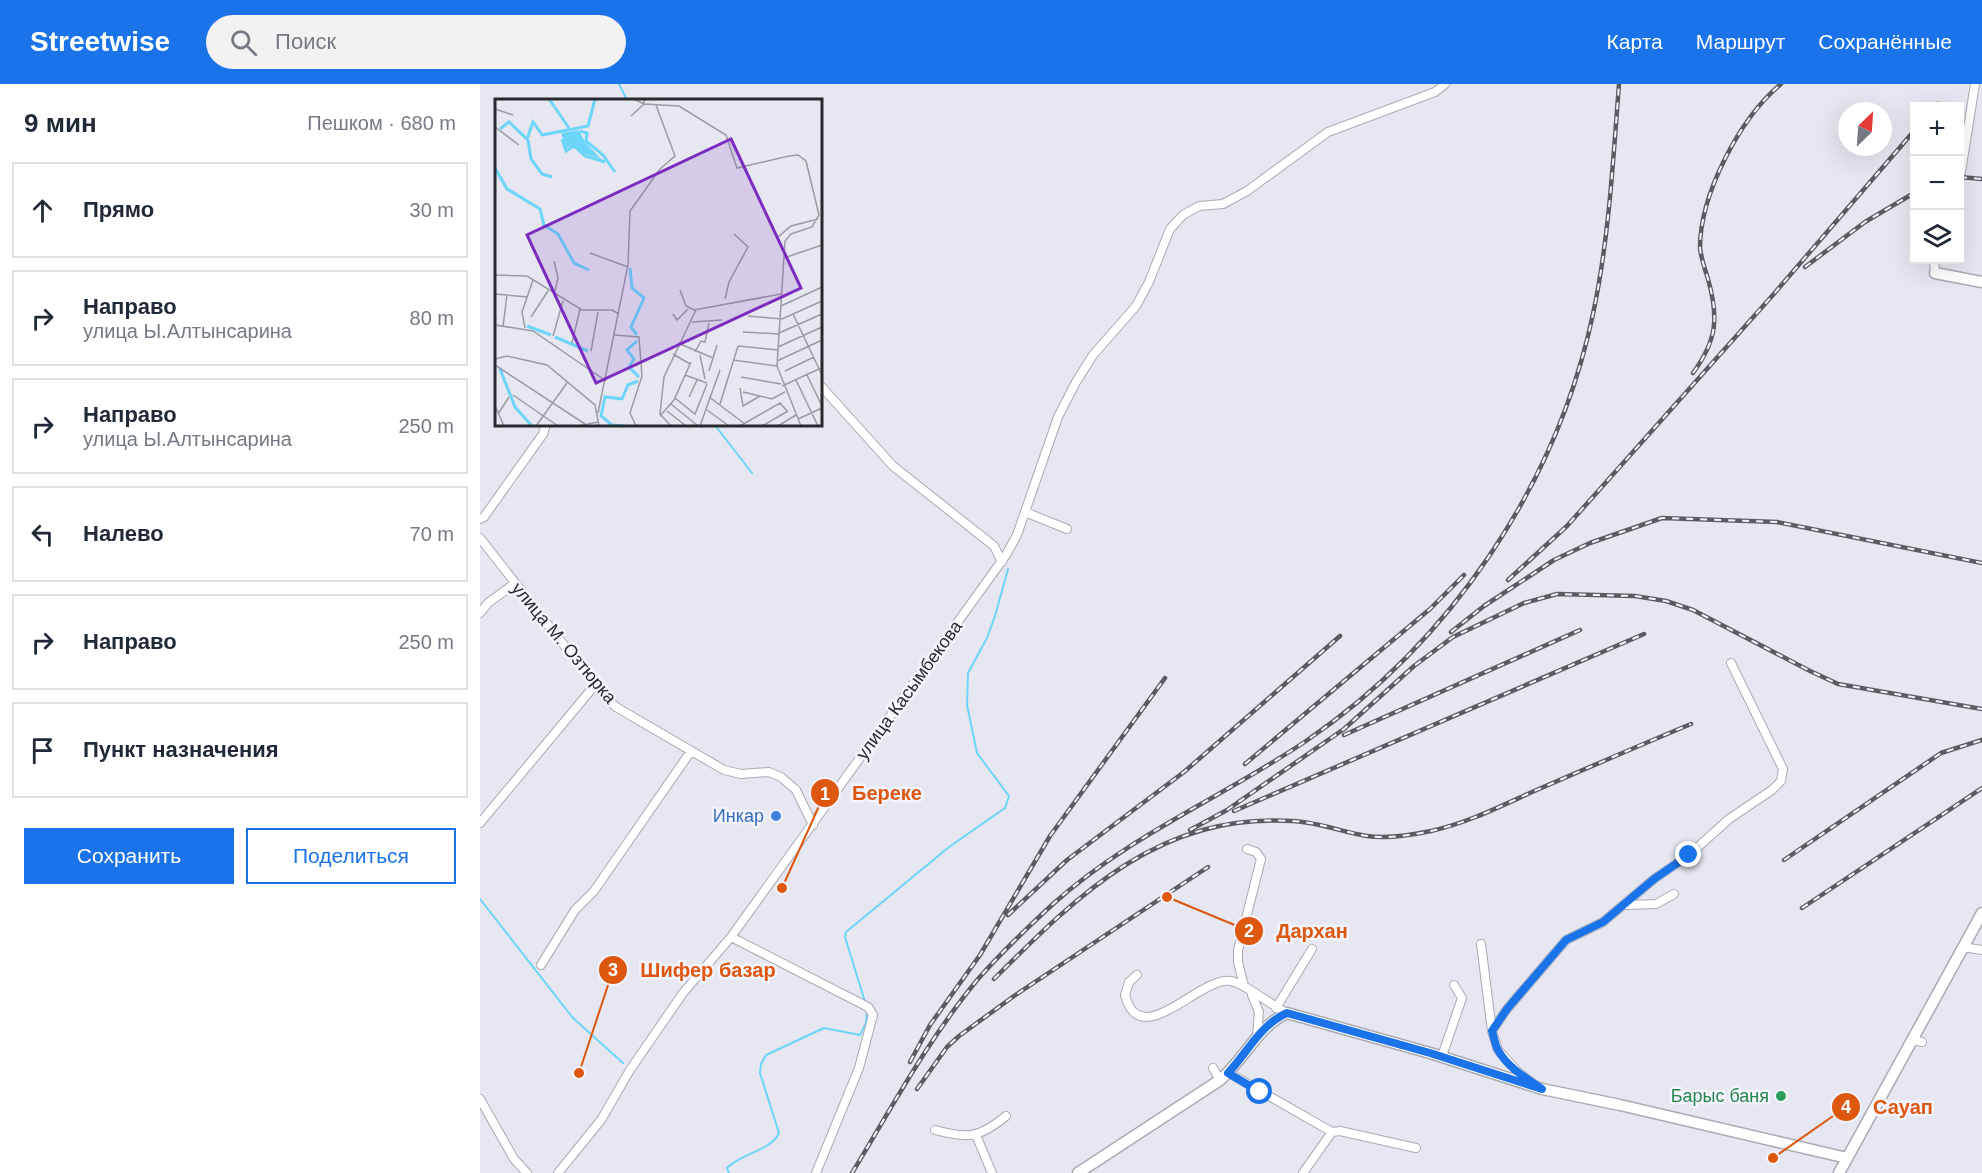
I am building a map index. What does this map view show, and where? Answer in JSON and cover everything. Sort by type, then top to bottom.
[{"type":"street","name":"улица Касымбекова","points":[[558,1173],[601,1120],[630,1070],[683,993],[730,937],[813,825],[1004,559],[1017,535],[1058,417],[1093,355],[1136,306],[1149,282],[1170,229],[1183,215],[1199,206],[1223,204],[1247,191],[1328,132],[1435,92],[1445,84]]},
{"type":"street","points":[[1963,156],[1975,84]]},
{"type":"street","points":[[1934,264],[1935,273],[1982,282]]},
{"type":"street","points":[[822,387],[893,466],[994,546],[1004,559]]},
{"type":"street","points":[[480,519],[484,517],[543,434],[545,426]]},
{"type":"street","points":[[1025,512],[1067,529]]},
{"type":"street","name":"улица М. Озтюрка","points":[[480,538],[594,685],[616,707],[724,770],[741,774],[769,771],[781,777],[796,790],[813,825]]},
{"type":"street","points":[[480,614],[488,603],[514,584]]},
{"type":"street","points":[[1492,1031],[1507,1009],[1560,946],[1579,933],[1603,922],[1626,905],[1654,879],[1689,855],[1728,819],[1772,790],[1781,781],[1783,770],[1731,663]]},
{"type":"street","points":[[480,823],[594,685]]},
{"type":"street","points":[[541,965],[575,910],[594,891],[692,752]]},
{"type":"street","points":[[1247,849],[1256,852],[1261,859],[1238,950],[1247,989],[1258,1006],[1257,1037]]},
{"type":"street","points":[[1626,905],[1656,904],[1674,894]]},
{"type":"street","points":[[1839,1173],[1917,1041],[1982,913]]},
{"type":"street","points":[[730,937],[868,1007],[873,1015],[859,1068],[816,1173]]},
{"type":"street","points":[[1481,944],[1492,1031],[1498,1050],[1518,1072],[1542,1089]]},
{"type":"street","points":[[1963,947],[1982,950]]},
{"type":"street","points":[[1078,1173],[1091,1169],[1224,1076],[1282,1011],[1312,949]]},
{"type":"street","points":[[1137,975],[1129,982],[1125,995],[1133,1010],[1144,1018],[1154,1017],[1171,1009],[1219,981],[1232,981],[1282,1011],[1442,1056],[1542,1089],[1847,1158]]},
{"type":"street","points":[[1442,1056],[1462,998],[1454,985]]},
{"type":"street","points":[[1213,1068],[1224,1076],[1332,1132],[1340,1131],[1416,1148]]},
{"type":"street","points":[[480,1099],[514,1159],[527,1173]]},
{"type":"street","points":[[935,1130],[968,1136],[976,1135],[1006,1116]]},
{"type":"street","points":[[1303,1173],[1332,1132]]},
{"type":"street","points":[[976,1135],[990,1173],[980,1173]]},
{"type":"waterway","points":[[619,84],[626,99]]},
{"type":"waterway","points":[[716,426],[752,473]]},
{"type":"waterway","points":[[865,1002],[845,937],[846,932],[949,847],[1005,808],[1009,796],[977,753],[967,705],[968,673],[987,638],[1008,569]]},
{"type":"waterway","points":[[480,899],[573,1018],[623,1063]]},
{"type":"waterway","points":[[729,1173],[727,1168],[733,1163],[763,1148],[779,1133],[760,1073],[761,1064],[766,1055],[824,1028],[860,1035],[866,1023],[867,1010]]},
{"type":"railway","points":[[852,1173],[943,1025],[978,979],[1024,931],[1053,904],[1112,858],[1306,741],[1358,702],[1407,657],[1451,608],[1490,555],[1524,498],[1553,439],[1576,377],[1593,314],[1603,257],[1619,84]]},
{"type":"railway","points":[[1693,373],[1707,350],[1714,328],[1714,306],[1700,248],[1707,204],[1725,158],[1737,137],[1751,116],[1781,84]]},
{"type":"railway","points":[[1508,580],[1567,526],[1772,296],[1910,136]]},
{"type":"railway","points":[[1964,177],[1982,179]]},
{"type":"railway","points":[[1805,267],[1865,222],[1910,195]]},
{"type":"railway","points":[[1451,632],[1484,606],[1554,560],[1590,543],[1662,518],[1777,522],[1982,563]]},
{"type":"railway","points":[[1245,764],[1430,609],[1464,575]]},
{"type":"railway","points":[[1190,830],[1227,810],[1344,729],[1414,666],[1453,637],[1524,603],[1557,594],[1635,596],[1666,601],[1693,610],[1838,684],[1982,709]]},
{"type":"railway","points":[[1344,735],[1580,630]]},
{"type":"railway","points":[[1234,811],[1644,634]]},
{"type":"railway","points":[[1008,915],[1067,860],[1184,772],[1340,636]]},
{"type":"railway","points":[[910,1062],[930,1025],[980,955],[1050,836],[1165,678]]},
{"type":"railway","points":[[994,979],[1058,917],[1091,889],[1126,865],[1162,845],[1202,830],[1245,822],[1292,821],[1375,837],[1431,831],[1483,814],[1691,724]]},
{"type":"railway","points":[[1784,860],[1941,753],[1982,740]]},
{"type":"railway","points":[[1802,908],[1982,788]]},
{"type":"railway","points":[[917,1089],[947,1047],[959,1036],[1014,996],[1208,867]]},
{"type":"place","name":"Инкар","points":[[776,816]]},
{"type":"place","name":"Береке","points":[[782,888]]},
{"type":"place","name":"Дархан","points":[[1167,897]]},
{"type":"place","name":"Шифер базар","points":[[579,1073]]},
{"type":"place","name":"Барыс баня","points":[[1781,1096]]},
{"type":"place","name":"Сауап","points":[[1773,1158]]},
{"type":"route","points":[[1260,1092],[1228,1073],[1267,1026],[1287,1013],[1430,1053],[1542,1089],[1509,1063],[1498,1050],[1492,1031],[1507,1009],[1566,940],[1603,922],[1626,905],[1654,879],[1689,855]]}]
